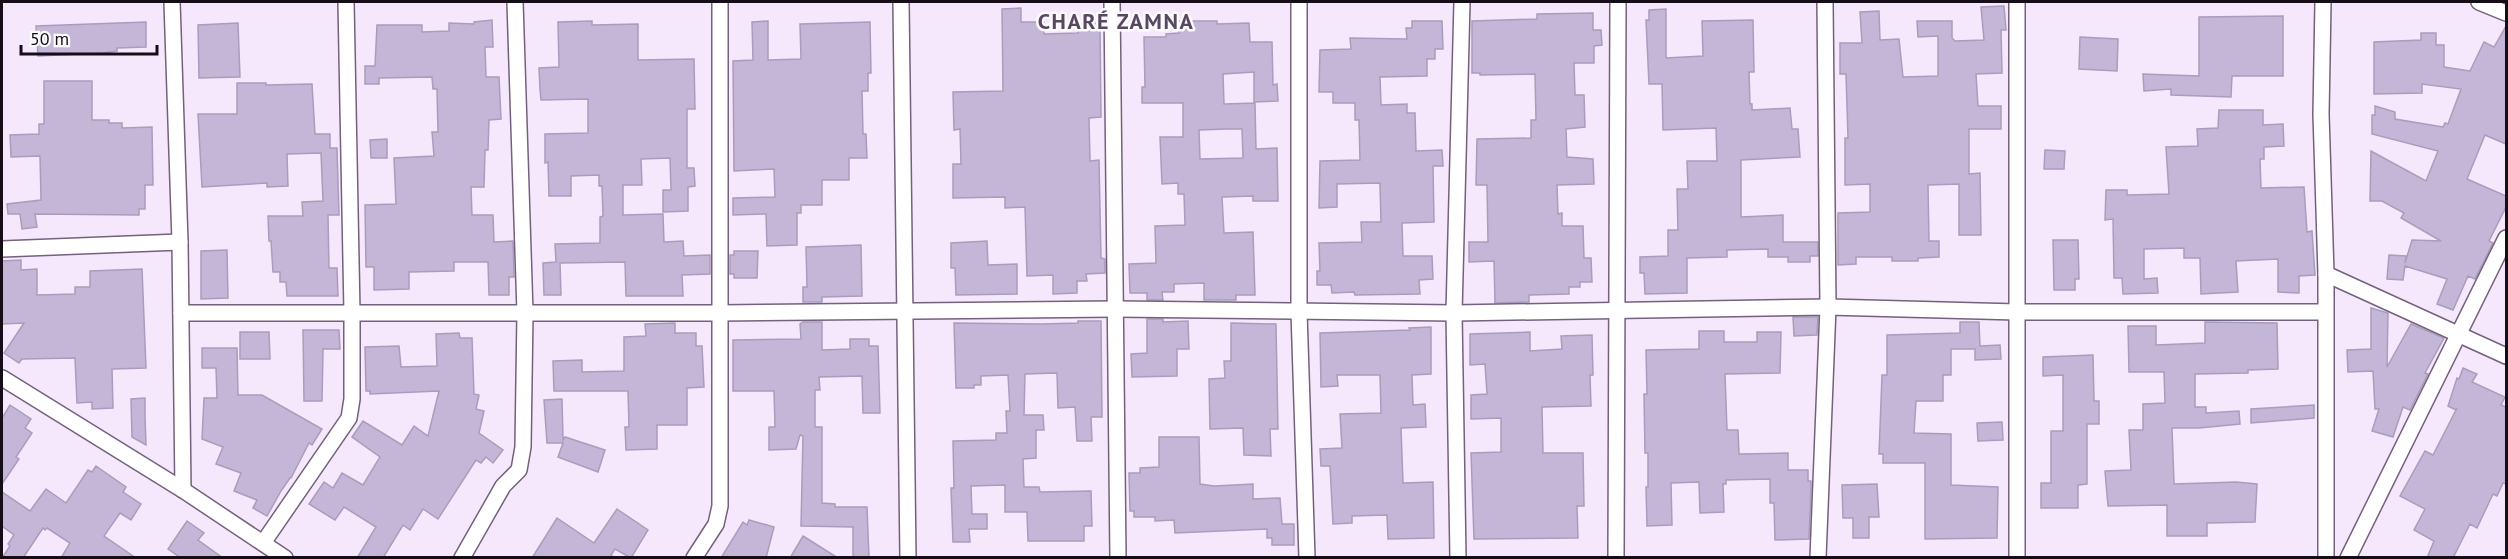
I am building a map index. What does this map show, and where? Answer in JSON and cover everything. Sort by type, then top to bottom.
[{"type":"street","points":[[172,2],[180,242],[183,490]]},
{"type":"street","points":[[263,543],[349,418],[352,399],[346,2]]},
{"type":"street","points":[[462,558],[503,486],[519,470],[523,447],[525,313],[515,2]]},
{"type":"street","points":[[694,558],[716,524],[720,506],[720,2]]},
{"type":"street","points":[[901,2],[907,310],[908,558]]},
{"type":"street","points":[[1112,2],[1118,558]]},
{"type":"street","points":[[1299,2],[1299,312],[1307,558]]},
{"type":"street","points":[[1458,558],[1454,313],[1462,2]]},
{"type":"street","points":[[1616,558],[1618,2]]},
{"type":"street","points":[[1818,558],[1828,307],[1825,2]]},
{"type":"street","points":[[2017,2],[2017,558]]},
{"type":"street","points":[[2323,2],[2321,114],[2326,274],[2326,558]]},
{"type":"street","points":[[2480,2],[2506,13]]},
{"type":"street","points":[[2348,558],[2506,238]]},
{"type":"street","points":[[2,249],[180,242]]},
{"type":"street","points":[[2326,274],[2461,333],[2506,356]]},
{"type":"street","points":[[181,313],[719,313],[1116,309],[1454,313],[1828,307],[2017,312],[2325,312]]},
{"type":"street","points":[[2,378],[183,490],[285,558]]},
{"type":"building","points":[[2004,6],[2006,30],[2001,30],[2002,73],[1976,74],[1978,106],[2001,106],[2001,129],[1969,129],[1969,174],[1980,173],[1981,235],[1959,235],[1959,184],[1928,185],[1929,241],[1939,241],[1939,257],[1918,258],[1918,261],[1892,261],[1892,257],[1856,257],[1856,264],[1838,265],[1838,213],[1870,212],[1870,184],[1845,185],[1845,138],[1848,138],[1846,74],[1840,74],[1840,43],[1862,43],[1860,12],[1879,11],[1880,40],[1899,39],[1903,77],[1938,76],[1938,36],[1918,37],[1917,21],[1952,21],[1952,38],[1955,41],[1984,40],[1981,7]]},
{"type":"building","points":[[1021,8],[1021,22],[1044,22],[1044,34],[1078,33],[1078,24],[1100,23],[1101,117],[1089,118],[1090,161],[1099,160],[1101,258],[1105,259],[1105,273],[1086,274],[1087,281],[1077,281],[1077,293],[1053,294],[1053,275],[1027,276],[1025,207],[1005,208],[1005,197],[953,198],[953,164],[961,164],[960,129],[954,130],[953,92],[1003,91],[1002,9]]},
{"type":"building","points":[[1666,9],[1666,58],[1703,56],[1702,21],[1753,20],[1754,72],[1749,72],[1752,110],[1790,108],[1792,129],[1798,129],[1800,157],[1741,160],[1741,217],[1783,215],[1783,242],[1818,242],[1818,256],[1810,256],[1810,262],[1788,262],[1788,257],[1768,257],[1768,249],[1727,250],[1727,257],[1687,258],[1687,293],[1645,294],[1644,273],[1640,273],[1640,257],[1668,256],[1668,230],[1678,230],[1677,189],[1688,189],[1687,161],[1717,161],[1716,128],[1663,130],[1662,84],[1649,84],[1646,20],[1649,20],[1649,10]]},
{"type":"building","points":[[1593,13],[1593,30],[1601,30],[1602,45],[1594,46],[1594,63],[1574,63],[1575,95],[1584,95],[1585,127],[1566,129],[1567,157],[1593,159],[1594,184],[1557,185],[1558,214],[1562,213],[1562,226],[1583,226],[1584,258],[1591,258],[1592,282],[1580,282],[1580,287],[1569,287],[1569,294],[1529,295],[1529,302],[1495,303],[1494,261],[1469,262],[1469,242],[1488,242],[1487,185],[1476,185],[1477,139],[1531,138],[1531,120],[1536,120],[1535,74],[1480,75],[1480,73],[1472,73],[1472,21],[1537,19],[1537,14]]},
{"type":"building","points":[[2283,16],[2283,76],[2232,76],[2231,97],[2171,95],[2171,89],[2144,91],[2143,74],[2199,76],[2199,17]]},
{"type":"building","points":[[492,20],[493,47],[485,47],[486,77],[499,77],[501,119],[489,120],[484,187],[471,187],[472,215],[493,215],[494,242],[513,241],[514,277],[509,277],[509,295],[489,295],[488,262],[454,262],[454,271],[409,272],[409,289],[374,290],[374,267],[366,267],[365,205],[396,204],[394,158],[434,156],[432,132],[438,132],[437,89],[433,89],[432,77],[379,78],[379,84],[365,84],[365,66],[375,66],[377,25],[422,25],[422,32],[449,31],[449,23],[474,24],[474,22]]},
{"type":"building","points":[[592,21],[592,25],[638,24],[638,60],[694,59],[695,109],[687,109],[687,168],[694,168],[695,186],[688,187],[688,211],[663,212],[663,190],[671,190],[670,158],[641,159],[642,185],[623,185],[623,215],[663,214],[664,242],[683,241],[684,256],[710,255],[710,274],[682,275],[683,296],[626,296],[625,262],[560,263],[561,295],[544,295],[543,263],[556,262],[555,244],[600,243],[600,217],[603,216],[602,186],[599,186],[599,175],[571,176],[571,196],[549,196],[548,162],[545,163],[545,134],[588,133],[588,99],[541,100],[539,68],[559,67],[558,22]]},
{"type":"building","points":[[768,21],[768,60],[801,59],[800,24],[870,22],[871,73],[868,73],[868,91],[862,91],[863,134],[866,134],[867,158],[849,158],[849,180],[822,180],[822,205],[801,205],[801,213],[797,213],[797,245],[767,246],[766,214],[733,215],[733,198],[775,197],[774,169],[734,171],[733,61],[753,60],[752,22]]},
{"type":"building","points":[[1179,21],[1217,21],[1217,24],[1249,23],[1250,42],[1272,42],[1273,85],[1277,84],[1278,101],[1254,102],[1254,72],[1223,74],[1224,104],[1255,103],[1256,149],[1277,148],[1278,201],[1253,201],[1253,196],[1222,197],[1224,233],[1253,232],[1255,295],[1236,295],[1236,300],[1204,300],[1204,283],[1174,284],[1174,292],[1162,292],[1163,300],[1147,300],[1147,293],[1130,293],[1129,264],[1156,263],[1155,226],[1185,225],[1184,194],[1178,194],[1178,183],[1162,184],[1160,137],[1183,137],[1183,103],[1142,103],[1142,87],[1145,87],[1144,37],[1166,37],[1166,34],[1179,33]],"holes":[[[1242,129],[1243,158],[1200,159],[1199,130]]]},
{"type":"building","points":[[1412,21],[1442,21],[1443,49],[1435,49],[1435,59],[1427,59],[1427,76],[1380,77],[1381,105],[1407,104],[1407,113],[1415,113],[1416,151],[1442,150],[1443,166],[1433,166],[1434,222],[1402,223],[1403,256],[1432,256],[1433,279],[1419,280],[1420,294],[1332,293],[1331,285],[1317,285],[1317,271],[1320,271],[1319,243],[1362,242],[1361,222],[1381,222],[1380,183],[1337,184],[1337,207],[1319,208],[1320,161],[1360,160],[1359,120],[1355,120],[1355,103],[1333,103],[1333,92],[1319,92],[1320,50],[1351,49],[1350,38],[1407,39],[1406,28],[1412,28]]},
{"type":"building","points":[[146,22],[146,47],[117,48],[117,51],[103,53],[38,56],[36,26]]},
{"type":"building","points":[[238,23],[240,77],[199,78],[198,25]]},
{"type":"building","points":[[2506,26],[2506,144],[2485,135],[2467,179],[2506,196],[2506,207],[2489,241],[2493,243],[2475,279],[2468,276],[2453,310],[2437,304],[2447,279],[2405,266],[2403,280],[2387,279],[2389,255],[2406,256],[2405,263],[2412,240],[2441,241],[2401,218],[2404,213],[2382,201],[2370,201],[2371,151],[2426,181],[2438,151],[2372,134],[2372,115],[2375,115],[2375,106],[2395,112],[2395,119],[2443,127],[2445,123],[2448,124],[2461,89],[2422,84],[2422,93],[2374,94],[2374,42],[2421,40],[2421,33],[2436,33],[2436,45],[2444,45],[2444,67],[2470,71],[2484,42],[2494,47]]},
{"type":"building","points":[[2080,37],[2118,39],[2117,71],[2079,69]]},
{"type":"building","points":[[44,81],[92,81],[92,120],[122,123],[122,128],[152,127],[153,185],[145,185],[145,209],[139,209],[139,215],[35,214],[37,227],[22,229],[20,214],[8,214],[7,204],[41,200],[40,156],[11,157],[10,135],[39,134],[39,124],[44,124]]},
{"type":"building","points":[[237,83],[312,84],[315,134],[330,134],[330,148],[337,148],[339,215],[328,215],[329,268],[337,268],[338,296],[287,296],[286,282],[280,282],[280,272],[273,272],[271,241],[269,241],[268,216],[303,216],[302,202],[323,201],[321,153],[287,154],[288,186],[267,187],[267,183],[202,187],[198,114],[237,114]]},
{"type":"building","points":[[2219,110],[2263,110],[2263,125],[2283,124],[2284,146],[2264,147],[2264,159],[2260,159],[2261,188],[2304,187],[2307,232],[2312,231],[2315,275],[2299,276],[2299,293],[2278,292],[2278,259],[2236,261],[2238,292],[2201,294],[2200,258],[2184,258],[2184,248],[2144,249],[2144,279],[2157,278],[2158,293],[2123,294],[2122,278],[2114,278],[2113,219],[2105,220],[2106,190],[2127,190],[2127,195],[2169,194],[2166,147],[2198,146],[2197,129],[2218,128]]},
{"type":"building","points":[[387,139],[387,158],[371,158],[370,140]]},
{"type":"building","points":[[2045,150],[2065,151],[2064,169],[2044,169]]},
{"type":"building","points":[[2053,240],[2078,240],[2079,279],[2075,279],[2075,290],[2054,290]]},
{"type":"building","points":[[987,241],[988,265],[1017,264],[1017,294],[956,295],[955,268],[951,268],[951,243]]},
{"type":"building","points":[[861,245],[862,296],[822,297],[822,302],[803,302],[803,287],[807,287],[806,247]]},
{"type":"building","points":[[227,250],[228,298],[201,299],[201,251]]},
{"type":"building","points":[[734,251],[758,251],[757,278],[734,278],[734,274],[730,274],[730,255],[734,255]]},
{"type":"building","points":[[21,260],[21,270],[37,269],[37,295],[75,294],[75,287],[90,287],[90,271],[142,269],[146,368],[112,369],[113,408],[92,409],[92,402],[77,403],[75,358],[22,359],[19,363],[4,353],[24,323],[2,324],[2,261]]},
{"type":"building","points":[[2371,308],[2388,313],[2387,367],[2411,324],[2444,338],[2425,373],[2428,374],[2410,410],[2403,407],[2393,437],[2372,431],[2379,409],[2375,409],[2373,371],[2348,372],[2347,350],[2371,349]]},
{"type":"building","points":[[1793,317],[1818,317],[1817,335],[1794,336]]},
{"type":"building","points":[[1147,319],[1163,319],[1163,322],[1188,321],[1189,349],[1177,349],[1177,376],[1132,377],[1131,354],[1147,353]]},
{"type":"building","points":[[1078,321],[1101,321],[1102,417],[1091,417],[1092,441],[1077,441],[1075,407],[1058,408],[1057,373],[1025,374],[1024,415],[1043,415],[1044,430],[1036,430],[1036,458],[1023,459],[1024,487],[1039,487],[1040,492],[1091,491],[1092,526],[1084,526],[1084,541],[1028,541],[1027,512],[1005,512],[1005,485],[971,486],[972,514],[987,514],[987,529],[969,529],[970,542],[953,542],[951,488],[954,488],[953,441],[996,440],[996,433],[1007,433],[1006,411],[1010,411],[1008,375],[981,376],[981,385],[974,385],[974,388],[956,388],[954,323],[1041,324],[1078,323]]},
{"type":"building","points":[[822,322],[822,350],[850,349],[850,339],[869,339],[869,346],[878,346],[880,413],[863,413],[862,376],[819,377],[820,390],[815,390],[815,427],[822,427],[822,503],[835,504],[835,507],[867,507],[869,558],[853,558],[853,527],[801,526],[803,436],[800,435],[796,449],[769,450],[769,427],[775,427],[774,391],[733,391],[733,340],[801,339],[800,324]]},
{"type":"building","points":[[1960,322],[1979,322],[1980,346],[2000,345],[2001,359],[1975,360],[1975,349],[1951,349],[1951,375],[1943,375],[1943,401],[1916,401],[1914,433],[1951,434],[1951,485],[1998,487],[1997,538],[1925,539],[1925,463],[1883,463],[1883,454],[1879,454],[1882,375],[1887,375],[1887,335],[1960,333]]},
{"type":"building","points":[[2205,322],[2277,323],[2278,369],[2248,370],[2248,373],[2195,374],[2195,407],[2206,407],[2206,413],[2239,411],[2240,424],[2172,428],[2174,484],[2236,482],[2257,484],[2255,522],[2207,523],[2207,536],[2167,536],[2167,505],[2108,506],[2105,471],[2131,470],[2129,430],[2143,430],[2143,404],[2165,403],[2164,372],[2129,372],[2128,326],[2156,326],[2156,345],[2205,343]]},
{"type":"building","points":[[675,323],[675,333],[696,333],[696,346],[702,346],[704,387],[687,388],[687,425],[657,425],[657,449],[626,450],[625,427],[629,427],[628,391],[554,391],[553,361],[582,360],[582,372],[624,371],[624,337],[646,336],[645,324]]},
{"type":"building","points":[[1231,323],[1276,324],[1278,429],[1270,429],[1271,456],[1244,455],[1243,428],[1210,429],[1209,379],[1225,378],[1224,361],[1231,361]]},
{"type":"building","points":[[1431,327],[1431,374],[1412,375],[1413,405],[1425,404],[1426,427],[1401,428],[1403,483],[1433,482],[1434,538],[1388,539],[1387,515],[1352,516],[1352,523],[1333,524],[1330,466],[1321,466],[1320,449],[1342,448],[1340,414],[1381,413],[1380,375],[1337,375],[1338,386],[1321,387],[1320,333],[1410,330],[1409,328]]},
{"type":"building","points":[[303,330],[339,330],[340,349],[323,349],[322,401],[304,401]]},
{"type":"building","points":[[1699,331],[1724,331],[1724,342],[1757,342],[1757,332],[1781,332],[1780,373],[1725,374],[1727,430],[1738,430],[1739,454],[1788,453],[1788,470],[1808,470],[1808,481],[1811,481],[1809,539],[1775,540],[1774,503],[1770,503],[1770,479],[1726,480],[1726,484],[1723,484],[1724,512],[1700,513],[1699,482],[1671,483],[1672,525],[1647,526],[1648,453],[1645,453],[1644,394],[1647,394],[1646,350],[1699,349]]},
{"type":"building","points":[[240,332],[269,332],[270,359],[240,359]]},
{"type":"building","points":[[1530,332],[1530,351],[1562,349],[1561,336],[1592,335],[1591,406],[1542,407],[1543,453],[1583,453],[1584,506],[1577,506],[1578,538],[1474,539],[1471,453],[1501,452],[1501,418],[1471,419],[1471,395],[1487,394],[1485,364],[1470,365],[1470,334]]},
{"type":"building","points":[[459,333],[460,338],[472,338],[474,394],[479,395],[476,409],[484,411],[479,433],[503,450],[493,463],[486,457],[481,463],[476,460],[438,519],[423,509],[410,530],[403,525],[383,558],[357,558],[376,527],[344,507],[335,520],[309,504],[324,482],[333,488],[342,473],[363,485],[380,457],[352,437],[363,421],[402,445],[414,426],[428,436],[439,391],[370,394],[370,391],[366,391],[365,347],[399,346],[401,367],[437,366],[436,334]]},
{"type":"building","points":[[202,348],[237,348],[238,395],[262,395],[322,429],[312,445],[309,443],[291,478],[267,516],[253,508],[257,500],[234,491],[241,473],[216,464],[223,447],[202,439],[204,398],[217,398],[216,368],[202,368]]},
{"type":"building","points":[[2093,355],[2094,401],[2099,401],[2099,424],[2087,424],[2087,484],[2078,485],[2078,508],[2041,508],[2041,483],[2051,483],[2051,431],[2063,431],[2063,375],[2043,376],[2043,357]]},
{"type":"building","points":[[2463,368],[2477,374],[2472,382],[2505,397],[2501,405],[2506,407],[2506,484],[2503,483],[2497,496],[2493,494],[2477,528],[2470,524],[2453,558],[2427,558],[2434,541],[2414,530],[2425,509],[2400,496],[2425,451],[2433,455],[2456,410],[2448,406],[2457,378],[2459,379]]},
{"type":"building","points":[[145,398],[146,445],[132,437],[131,399]]},
{"type":"building","points":[[562,399],[563,440],[565,437],[605,450],[598,472],[558,457],[563,443],[547,443],[544,400]]},
{"type":"building","points":[[10,405],[31,419],[25,428],[32,433],[16,457],[19,459],[2,484],[2,418]]},
{"type":"building","points":[[2314,405],[2314,418],[2251,423],[2251,409]]},
{"type":"building","points":[[2002,422],[2003,440],[1978,441],[1977,423]]},
{"type":"building","points":[[1159,437],[1199,437],[1200,484],[1214,486],[1253,484],[1253,499],[1280,498],[1282,524],[1294,524],[1294,545],[1272,545],[1272,538],[1267,538],[1267,529],[1175,533],[1174,520],[1155,521],[1155,517],[1134,517],[1134,511],[1130,511],[1129,473],[1140,473],[1140,468],[1159,467]]},
{"type":"building","points":[[96,466],[126,487],[123,492],[141,504],[131,520],[120,513],[104,536],[136,558],[61,558],[70,543],[47,528],[45,530],[43,528],[23,558],[2,558],[14,535],[2,526],[2,492],[30,511],[46,489],[66,503],[88,470],[92,472]]},
{"type":"building","points":[[1877,484],[1879,517],[1869,517],[1869,538],[1853,538],[1853,518],[1843,518],[1842,485]]},
{"type":"building","points":[[617,509],[648,530],[631,558],[615,549],[611,555],[615,558],[532,558],[557,518],[594,543]]},
{"type":"building","points":[[749,520],[774,527],[766,558],[721,558],[743,522],[747,525]]},
{"type":"building","points":[[187,521],[204,533],[198,540],[223,558],[181,558],[168,549]]},
{"type":"building","points":[[803,536],[838,558],[790,558]]},
{"type":"district","name":"CHARÉ ZAMNA","points":[[1116,21]]}]
